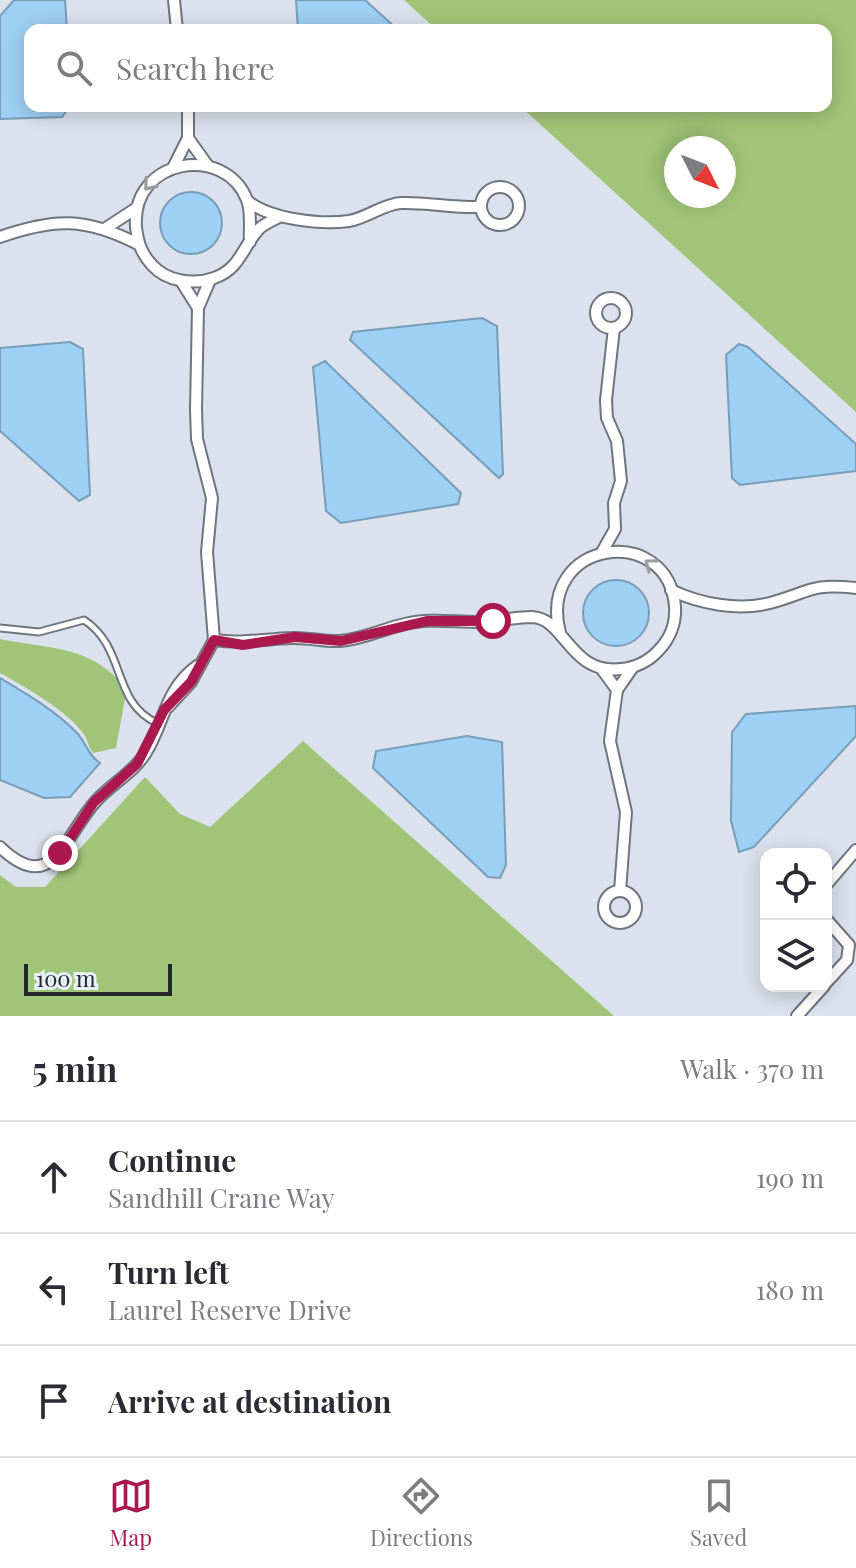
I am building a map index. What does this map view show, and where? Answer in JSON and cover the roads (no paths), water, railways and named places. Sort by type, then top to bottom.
[{"type":"street","points":[[174,0],[176,24]]},
{"type":"street","points":[[173,168],[188,138],[188,112]]},
{"type":"street","points":[[188,138],[208,166]]},
{"type":"street","points":[[138,244],[135,209],[145,186],[156,175],[173,168],[208,166],[225,172],[240,185],[249,202],[264,213],[279,217],[351,221],[401,203],[481,207]]},
{"type":"street","points":[[249,202],[250,242]]},
{"type":"street","points":[[106,228],[135,209]]},
{"type":"street","points":[[0,237],[46,222],[106,228],[138,244],[156,270],[181,281],[210,280],[226,274],[240,261],[259,228],[279,217]]},
{"type":"street","points":[[0,847],[17,863],[31,868],[46,866],[60,853],[94,802],[137,764],[147,751],[157,723],[183,676],[197,666],[214,640],[207,552],[212,498],[197,439],[198,308],[210,280]]},
{"type":"street","points":[[181,281],[198,308]]},
{"type":"street","points":[[614,328],[607,418],[617,441],[621,462],[621,481],[614,503],[615,529],[627,552]]},
{"type":"street","points":[[214,640],[243,645],[295,637],[341,641],[427,621],[478,622],[535,617],[557,601],[572,570],[602,552],[615,529]]},
{"type":"street","points":[[602,552],[627,552],[654,565],[671,590],[674,618],[669,636],[659,651],[633,667],[617,690],[610,741],[626,812],[620,891]]},
{"type":"street","points":[[671,590],[697,603],[751,607],[773,602],[814,585],[856,588]]},
{"type":"street","points":[[557,601],[560,633]]},
{"type":"street","points":[[674,618],[697,603]]},
{"type":"street","points":[[535,617],[560,633],[581,659],[601,668],[633,667]]},
{"type":"street","points":[[601,668],[617,690]]},
{"type":"street","points":[[832,878],[856,850]]},
{"type":"street","points":[[832,926],[849,945],[847,960],[832,977]]},
{"type":"street","points":[[797,1016],[819,992]]},
{"type":"lane","points":[[0,628],[39,632],[84,620],[91,625],[116,662],[133,709],[157,723]]},
{"type":"water","points":[[14,0],[65,0],[67,24],[24,24],[24,112],[66,112],[62,117],[0,119],[0,16]]},
{"type":"water","points":[[296,0],[365,0],[391,24],[298,24]]},
{"type":"water","points":[[185,192],[197,192],[213,201],[220,211],[220,235],[213,245],[197,254],[185,254],[165,240],[160,229],[160,217],[174,197]]},
{"type":"water","points":[[482,318],[497,326],[503,474],[499,478],[350,340],[353,332]]},
{"type":"water","points":[[70,342],[83,349],[90,495],[79,501],[0,431],[0,348]]},
{"type":"water","points":[[739,344],[748,347],[856,444],[856,471],[740,485],[732,478],[726,355]]},
{"type":"water","points":[[325,361],[461,493],[458,504],[341,523],[326,511],[313,367]]},
{"type":"water","points":[[616,580],[629,582],[644,595],[649,613],[647,626],[634,641],[616,646],[603,644],[588,631],[583,613],[585,600],[598,585]]},
{"type":"water","points":[[0,678],[60,718],[78,734],[100,763],[70,797],[44,798],[0,780]]},
{"type":"water","points":[[856,706],[856,736],[754,847],[739,852],[731,821],[732,732],[746,714]]},
{"type":"water","points":[[467,736],[502,742],[506,865],[500,878],[488,877],[373,768],[376,751]]}]
